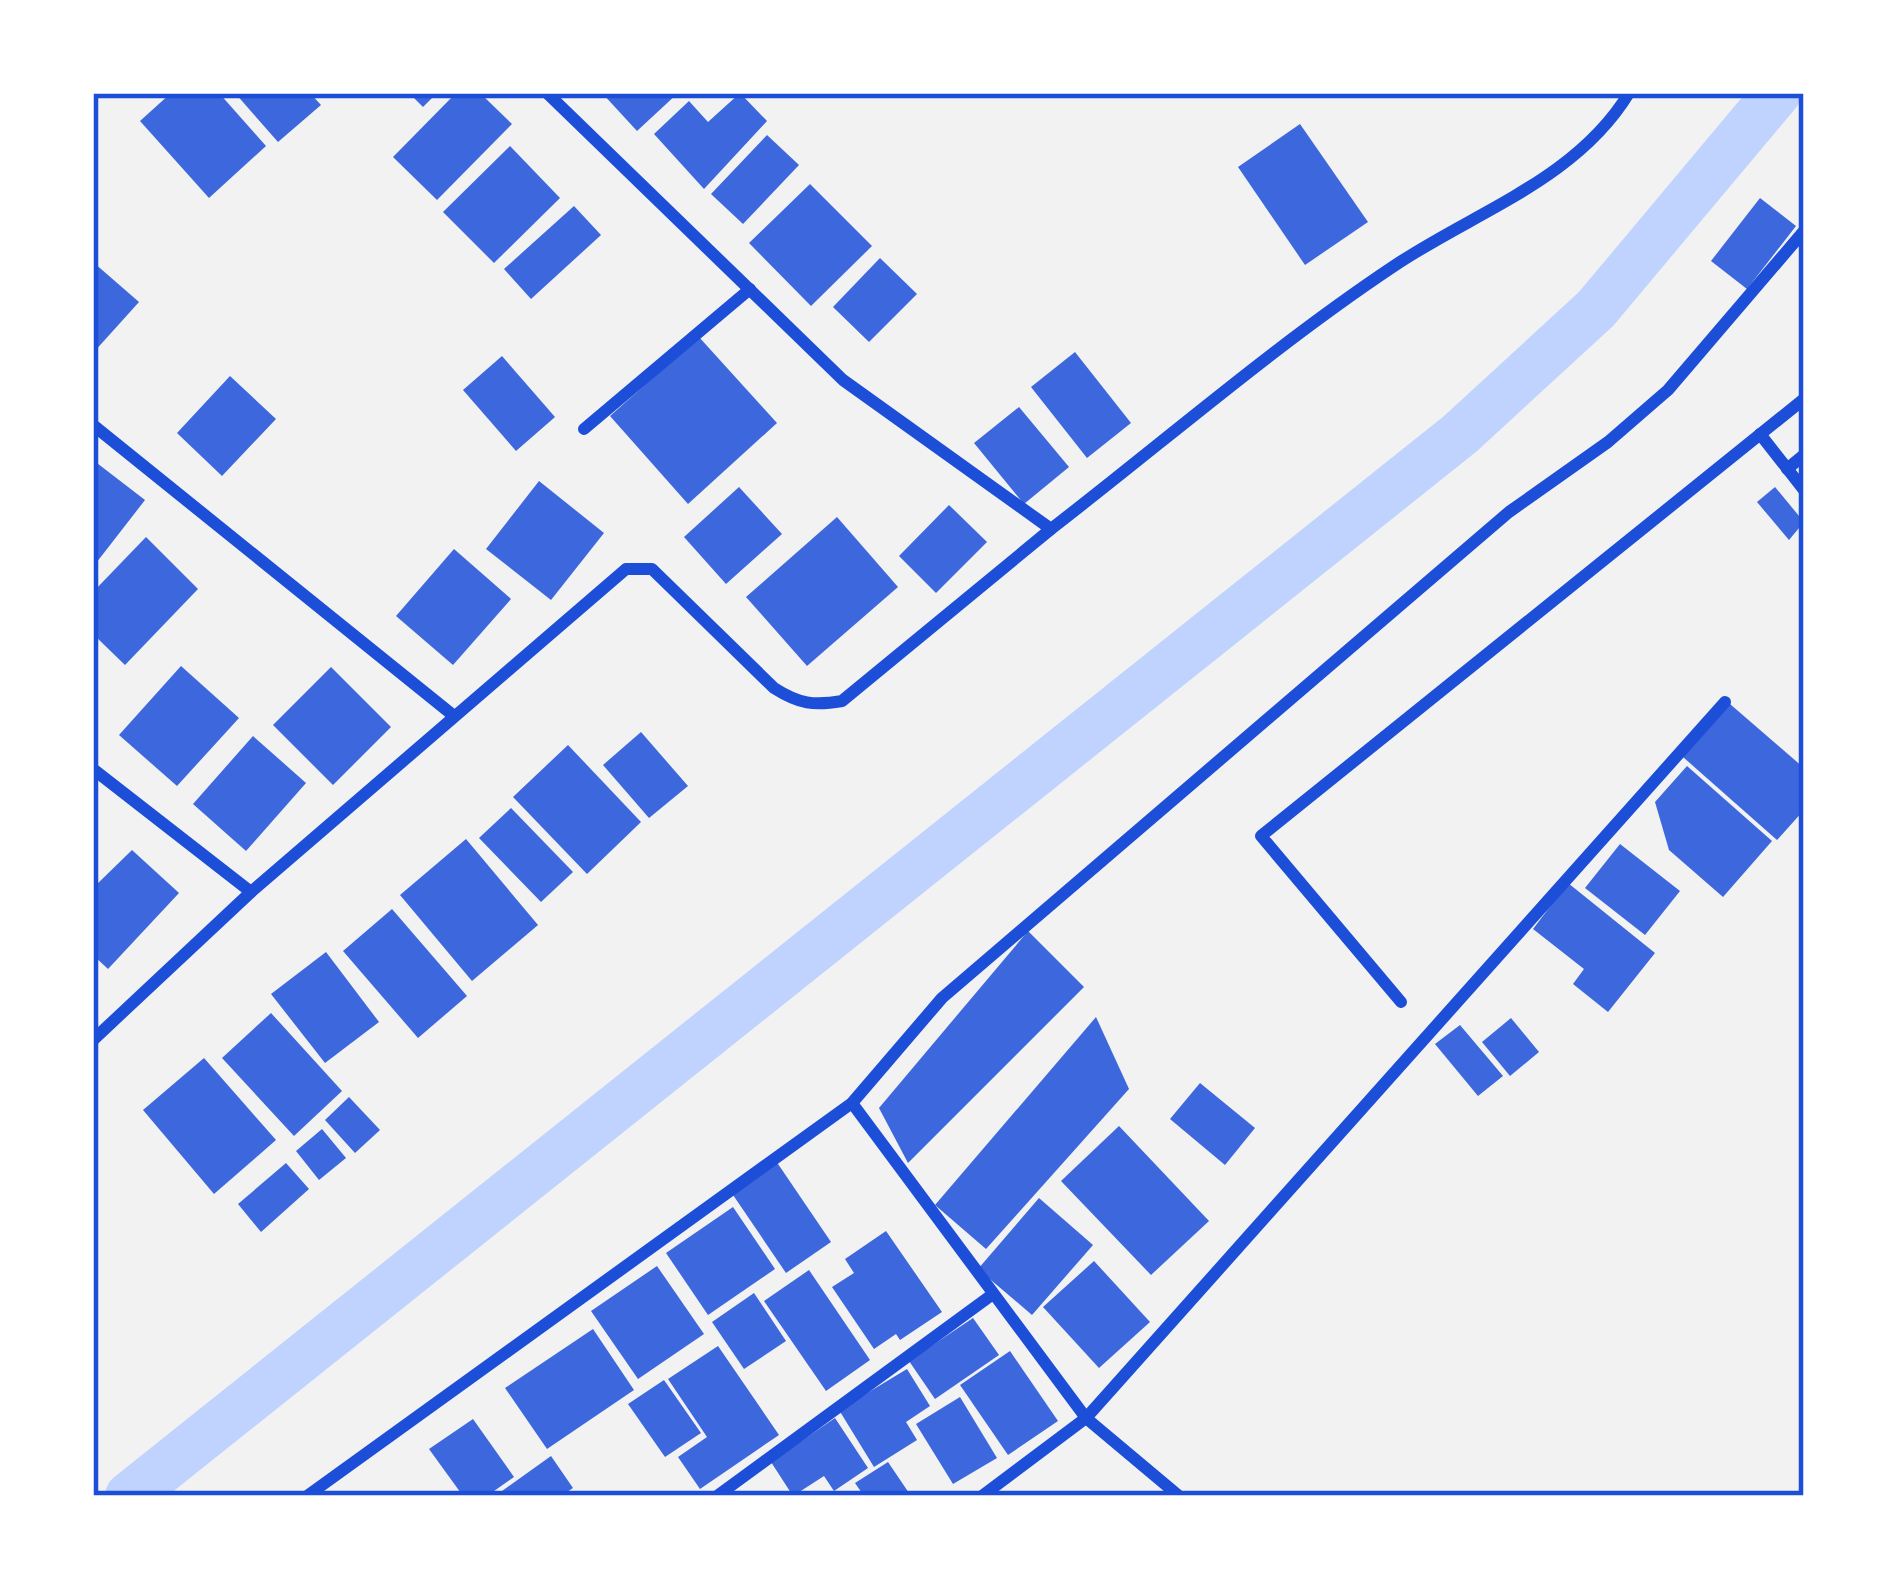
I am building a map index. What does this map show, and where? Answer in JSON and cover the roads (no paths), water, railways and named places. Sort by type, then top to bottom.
[{"type":"street","points":[[547,93],[843,380],[1051,529]]},
{"type":"street","points":[[93,1040],[251,892],[626,569],[652,569],[795,702],[842,700],[1051,529],[1397,263],[1512,201],[1585,144],[1629,93]]},
{"type":"street","points":[[307,1496],[852,1103],[942,998],[1509,512],[1608,442],[1668,390],[1804,232]]},
{"type":"street","points":[[584,429],[750,290]]},
{"type":"street","points":[[1401,1002],[1261,836],[1804,399]]},
{"type":"street","points":[[93,424],[454,716]]},
{"type":"street","points":[[1760,434],[1804,490]]},
{"type":"street","points":[[1787,469],[1804,455]]},
{"type":"street","points":[[982,1496],[1086,1418],[1725,701]]},
{"type":"street","points":[[93,769],[251,892]]},
{"type":"street","points":[[852,1103],[1086,1418],[1179,1496]]},
{"type":"street","points":[[716,1496],[994,1294]]},
{"type":"waterway","points":[[129,1496],[1460,434],[1596,309],[1777,93]]}]
